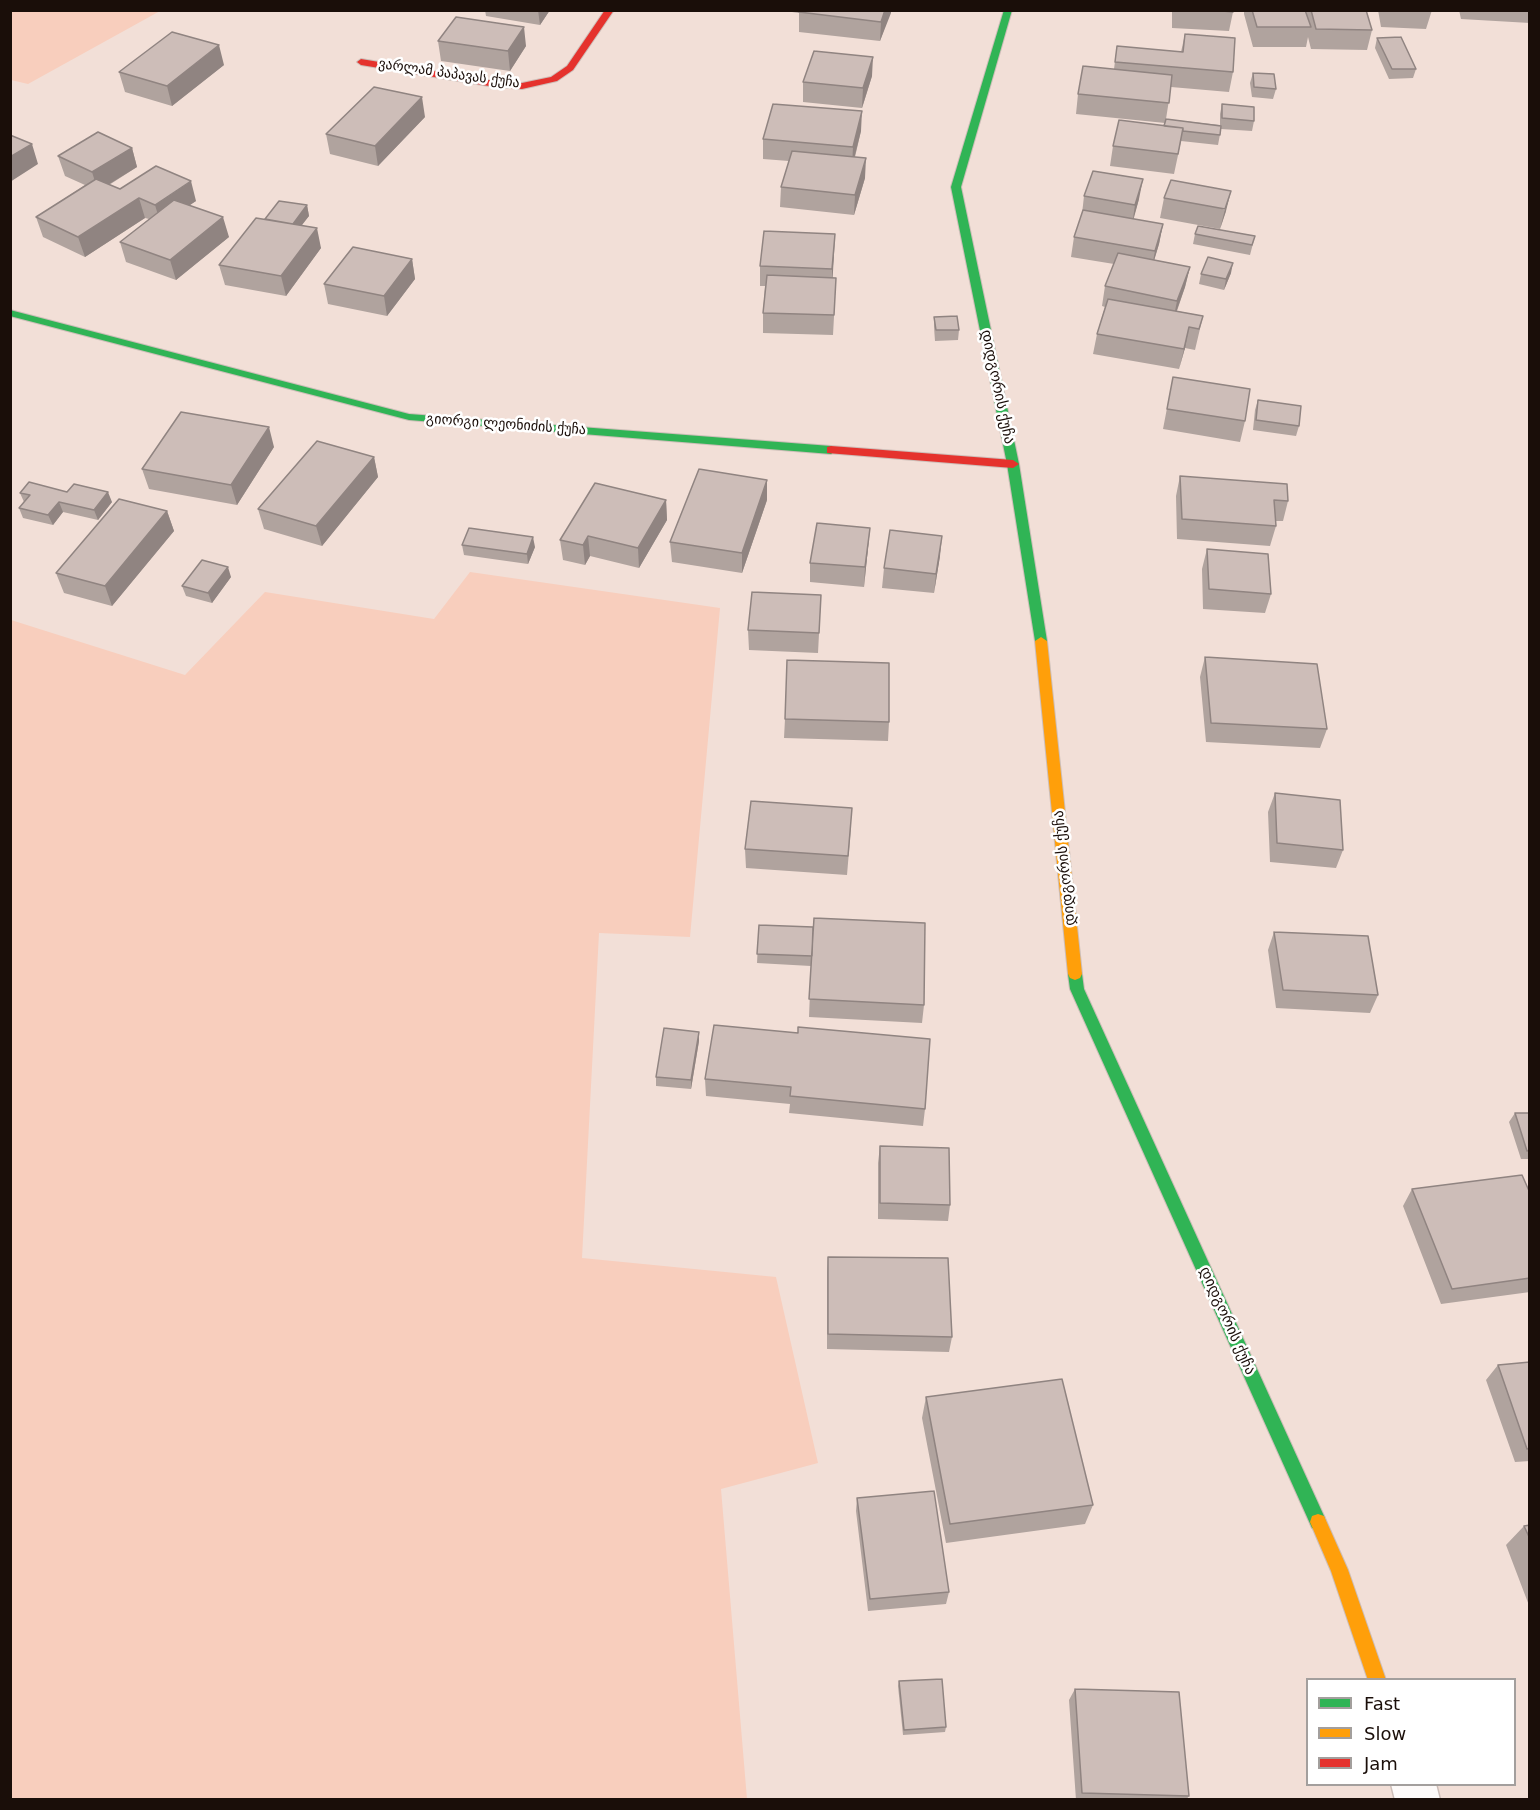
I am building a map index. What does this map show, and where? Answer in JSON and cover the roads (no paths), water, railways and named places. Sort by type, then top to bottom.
[{"type":"street","name":"ვარლამ პაპავას ქუჩა","points":[[361,62],[495,84],[522,86],[533,84],[554,79],[570,68],[610,10]]},
{"type":"street","name":"დიდგორის ქუჩა","points":[[1008,10],[956,187],[1013,464],[1040,633],[1077,989],[1340,1570],[1376,1678]]},
{"type":"street","name":"გიორგი ლეონიძის ქუჩა","points":[[10,313],[409,417],[1013,464]]}]
